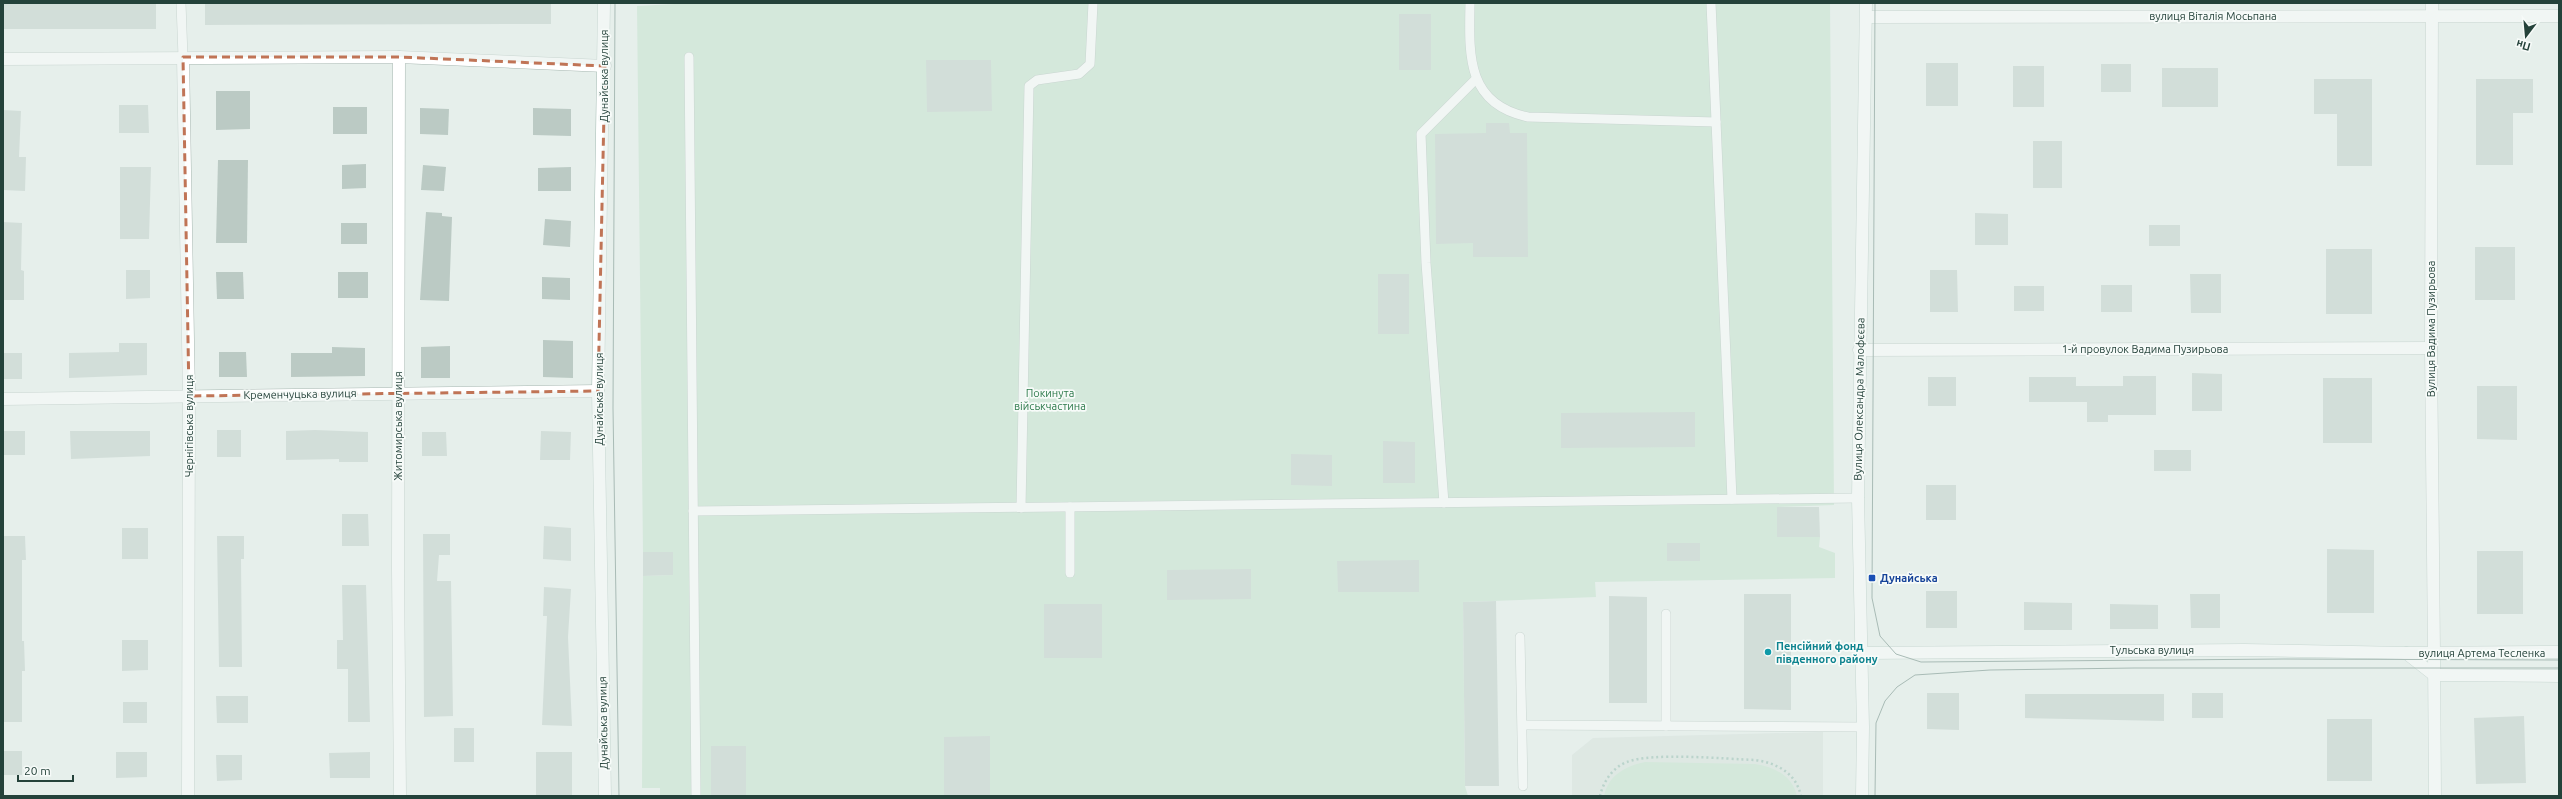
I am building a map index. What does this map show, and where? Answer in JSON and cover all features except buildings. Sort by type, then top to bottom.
[{"type":"street","name":"Дунайська вулиця","points":[[604,3],[605,66],[598,391],[605,796]]},
{"type":"street","name":"Вулиця Олександра Малофєєва","points":[[1862,796],[1863,727],[1858,498],[1859,350],[1867,17],[1866,3]]},
{"type":"street","name":"вулиця Віталія Мосьпана","points":[[1867,17],[2432,9],[2559,16]]},
{"type":"street","name":"Вулиця Вадима Пузирьова","points":[[2432,9],[2431,348],[2434,654]]},
{"type":"street","name":"Чернігівська вулиця","points":[[183,57],[189,396],[188,796]]},
{"type":"street","points":[[3,59],[399,57],[605,66]]},
{"type":"street","name":"Житомирська вулиця","points":[[399,57],[398,392],[400,796]]},
{"type":"street","name":"1-й провулок Вадима Пузирьова","points":[[1859,350],[2431,348]]},
{"type":"street","name":"Кременчуцька вулиця","points":[[3,399],[398,392],[598,391]]},
{"type":"street","name":"Тульська вулиця","points":[[1862,653],[2244,650],[2406,653]]},
{"type":"street","name":"вулиця Артема Тесленка","points":[[2406,653],[2559,652]]},
{"type":"street","points":[[2406,653],[2434,675]]},
{"type":"street","points":[[2434,654],[2435,796]]},
{"type":"street","name":"вулиця Артема Тесленка","points":[[2434,675],[2559,676]]},
{"type":"lane","points":[[181,3],[183,57]]},
{"type":"lane","points":[[1021,508],[1029,86],[1037,80],[1079,74],[1090,64],[1093,3]]},
{"type":"lane","points":[[1470,3],[1469,52],[1476,79],[1492,102],[1510,113],[1528,117],[1716,122]]},
{"type":"lane","points":[[1711,3],[1732,499]]},
{"type":"lane","points":[[689,57],[696,796]]},
{"type":"lane","points":[[1444,503],[1426,263],[1421,134],[1476,79]]},
{"type":"lane","points":[[693,512],[1858,498]]},
{"type":"lane","points":[[1070,507],[1070,573]]},
{"type":"lane","points":[[1666,614],[1666,726]]},
{"type":"lane","points":[[1520,637],[1524,725],[1523,786]]},
{"type":"lane","points":[[1524,725],[1863,727]]},
{"type":"path","points":[[1600,796],[1601,788],[1611,772],[1627,762],[1645,758],[1755,760],[1773,763],[1789,773],[1800,788],[1801,796]]},
{"type":"highlighted area","points":[[183,57],[399,57],[605,66],[598,391],[189,396]]},
{"type":"shaded area","points":[[1823,732],[1823,796],[1572,796],[1572,755],[1593,738]]},
{"type":"green space","name":"Покинута військчастина","points":[[693,3],[1830,3],[1834,505],[1778,507],[1777,537],[1820,537],[1819,547],[1835,553],[1835,578],[1595,582],[1596,597],[1463,602],[1465,786],[1468,796],[660,796],[660,788],[642,788],[643,576],[673,575],[673,552],[643,552],[637,6]]},
{"type":"green space","points":[[1645,762],[1762,765],[1769,767],[1787,777],[1795,789],[1797,796],[1604,796],[1609,782],[1614,777],[1631,766]]},
{"type":"tram line","points":[[615,3],[613,408],[619,796]]},
{"type":"tram line","points":[[1875,3],[1872,598],[1880,636],[1896,654],[1921,662],[2284,659],[2559,660]]},
{"type":"tram line","points":[[1875,796],[1876,723],[1885,701],[1897,687],[1915,675],[1990,670],[2134,668],[2559,668]]},
{"type":"place","name":"Дунайська","points":[[1872,578]]},
{"type":"place","name":"Пенсійний фонд південного району","points":[[1768,652]]}]
